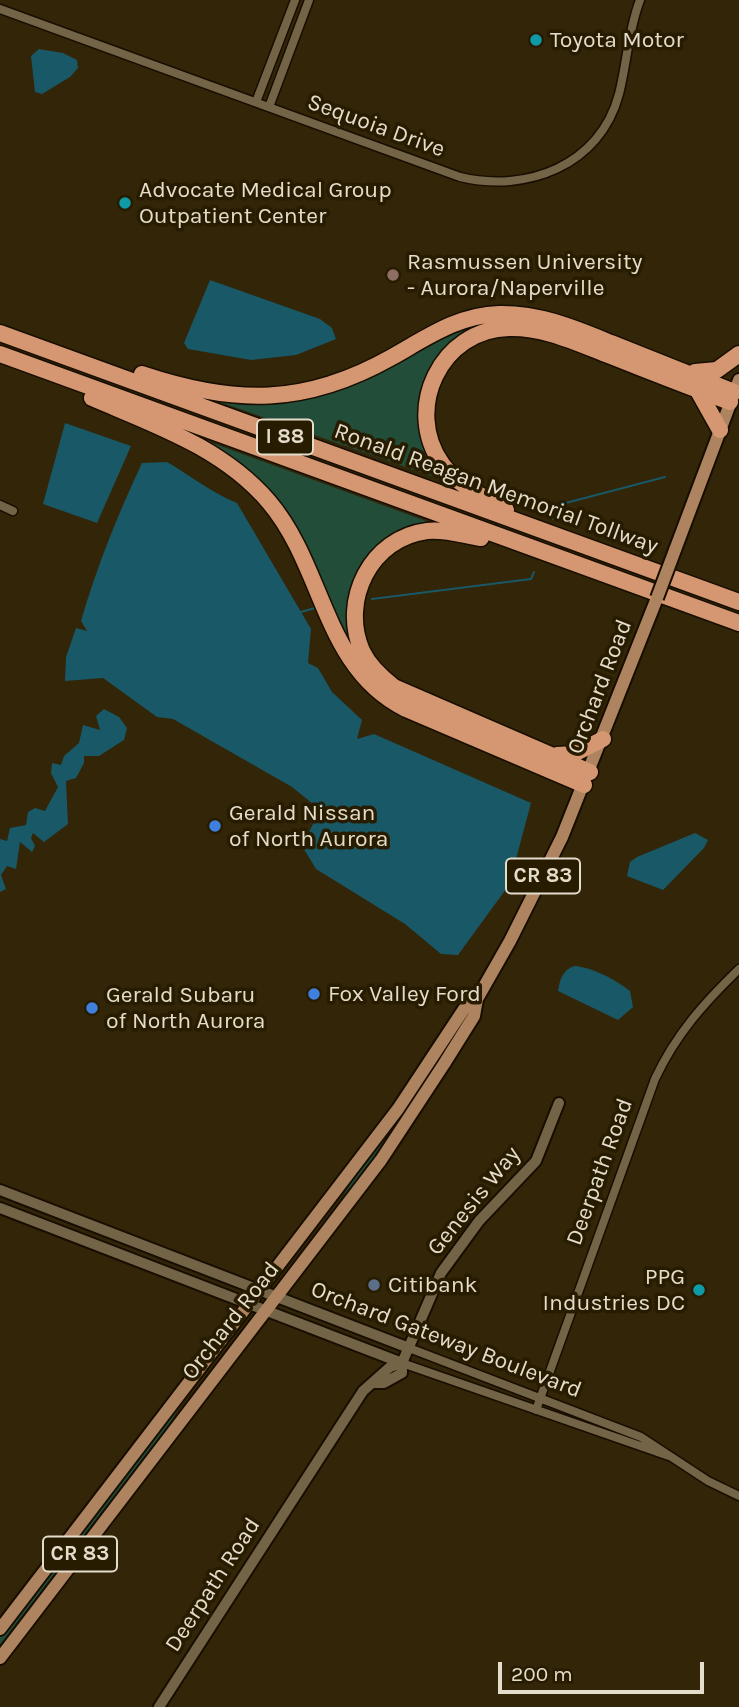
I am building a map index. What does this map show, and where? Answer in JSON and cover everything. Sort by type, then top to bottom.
[{"type":"highway","points":[[32,345],[80,352],[175,385],[209,392],[276,397],[313,390],[357,376],[453,323],[484,315],[513,314],[556,321],[735,391]]},
{"type":"highway","points":[[538,529],[453,477],[434,450],[426,427],[429,391],[439,366],[453,350],[472,338],[496,329],[542,331],[698,389],[735,391]]},
{"type":"highway","name":"Ronald Reagan Memorial Tollway","points":[[0,333],[739,602]]},
{"type":"highway","name":"Ronald Reagan Memorial Tollway","points":[[0,354],[739,623]]},
{"type":"highway","points":[[688,372],[717,370],[739,354]]},
{"type":"highway","points":[[48,372],[67,387],[195,443],[224,461],[254,486],[295,538],[352,665],[382,696],[442,725],[587,778]]},
{"type":"highway","points":[[698,389],[720,430]]},
{"type":"highway","points":[[541,552],[443,531],[412,535],[390,546],[371,564],[357,594],[354,616],[363,652],[379,675],[394,687],[551,755],[587,778]]},
{"type":"highway","points":[[551,755],[575,754],[603,739]]},
{"type":"main road","name":"Orchard Road","points":[[0,1658],[381,1160],[474,1016],[477,999],[532,898],[587,778],[735,391]]},
{"type":"main road","name":"Orchard Road","points":[[0,1629],[398,1109],[464,1009],[477,999]]},
{"type":"street","points":[[256,102],[295,0]]},
{"type":"street","points":[[269,107],[309,0]]},
{"type":"street","name":"Sequoia Drive","points":[[0,9],[460,177],[488,184],[522,182],[544,176],[586,148],[611,116],[618,95],[630,31],[640,0]]},
{"type":"street","points":[[0,505],[13,511]]},
{"type":"street","name":"Deerpath Road","points":[[536,1410],[670,1048],[692,1016],[739,969]]},
{"type":"street","name":"Genesis Way","points":[[402,1363],[441,1273],[479,1221],[536,1161],[559,1103]]},
{"type":"street","name":"Orchard Gateway Boulevard","points":[[0,1190],[641,1437],[708,1481],[739,1496]]},
{"type":"street","name":"Orchard Gateway Boulevard","points":[[0,1208],[402,1363],[678,1460]]},
{"type":"street","name":"Deerpath Road","points":[[159,1707],[363,1391],[390,1367],[402,1363]]},
{"type":"green space","points":[[514,320],[457,340],[444,349],[434,366],[422,397],[446,481],[211,399],[270,403],[453,330],[476,323]]},
{"type":"green space","points":[[196,437],[437,525],[367,561],[356,662],[302,540]]},
{"type":"green space","points":[[469,1007],[473,1009],[377,1159],[330,1219],[363,1162]]},
{"type":"green space","points":[[192,1386],[156,1447],[0,1651],[0,1636]]},
{"type":"water","points":[[39,49],[63,53],[77,60],[78,68],[70,77],[42,94],[35,92],[31,56]]},
{"type":"water","points":[[210,280],[320,319],[332,328],[336,339],[296,355],[251,360],[188,349],[184,343]]},
{"type":"water","points":[[65,423],[131,446],[97,523],[43,504]]},
{"type":"water","points":[[167,462],[237,503],[311,629],[308,663],[318,668],[332,692],[362,720],[357,739],[374,734],[531,803],[509,885],[458,955],[441,954],[405,924],[316,869],[302,846],[316,818],[313,804],[292,787],[173,719],[157,717],[103,678],[65,681],[66,657],[76,628],[87,631],[81,621],[87,601],[108,540],[142,463]]},
{"type":"water","points":[[104,709],[119,717],[127,728],[124,740],[99,756],[84,756],[84,763],[76,778],[66,781],[68,824],[44,842],[33,833],[31,838],[35,846],[32,852],[20,842],[16,869],[7,866],[1,875],[6,889],[0,892],[0,839],[7,841],[10,828],[26,825],[28,812],[35,808],[45,811],[58,787],[51,773],[52,763],[61,765],[64,756],[79,743],[83,725],[100,730],[96,716]]},
{"type":"water","points":[[695,833],[708,840],[704,848],[663,890],[627,876],[630,862],[637,857]]},
{"type":"water","points":[[574,966],[596,971],[630,991],[633,1007],[618,1020],[558,991],[562,976]]},
{"type":"waterway","points":[[553,519],[558,505],[665,477]]},
{"type":"waterway","points":[[372,599],[531,579],[534,572]]},
{"type":"waterway","points":[[301,612],[315,608]]},
{"type":"place","name":"Toyota Motor","points":[[536,40]]},
{"type":"place","name":"Advocate Medical Group Outpatient Center","points":[[125,203]]},
{"type":"place","name":"Rasmussen University - Aurora/Naperville","points":[[393,275]]},
{"type":"place","name":"Gerald Nissan of North Aurora","points":[[215,826]]},
{"type":"place","name":"Fox Valley Ford","points":[[314,994]]},
{"type":"place","name":"Gerald Subaru of North Aurora","points":[[92,1008]]},
{"type":"place","name":"Citibank","points":[[374,1285]]},
{"type":"place","name":"PPG Industries DC","points":[[699,1290]]}]
